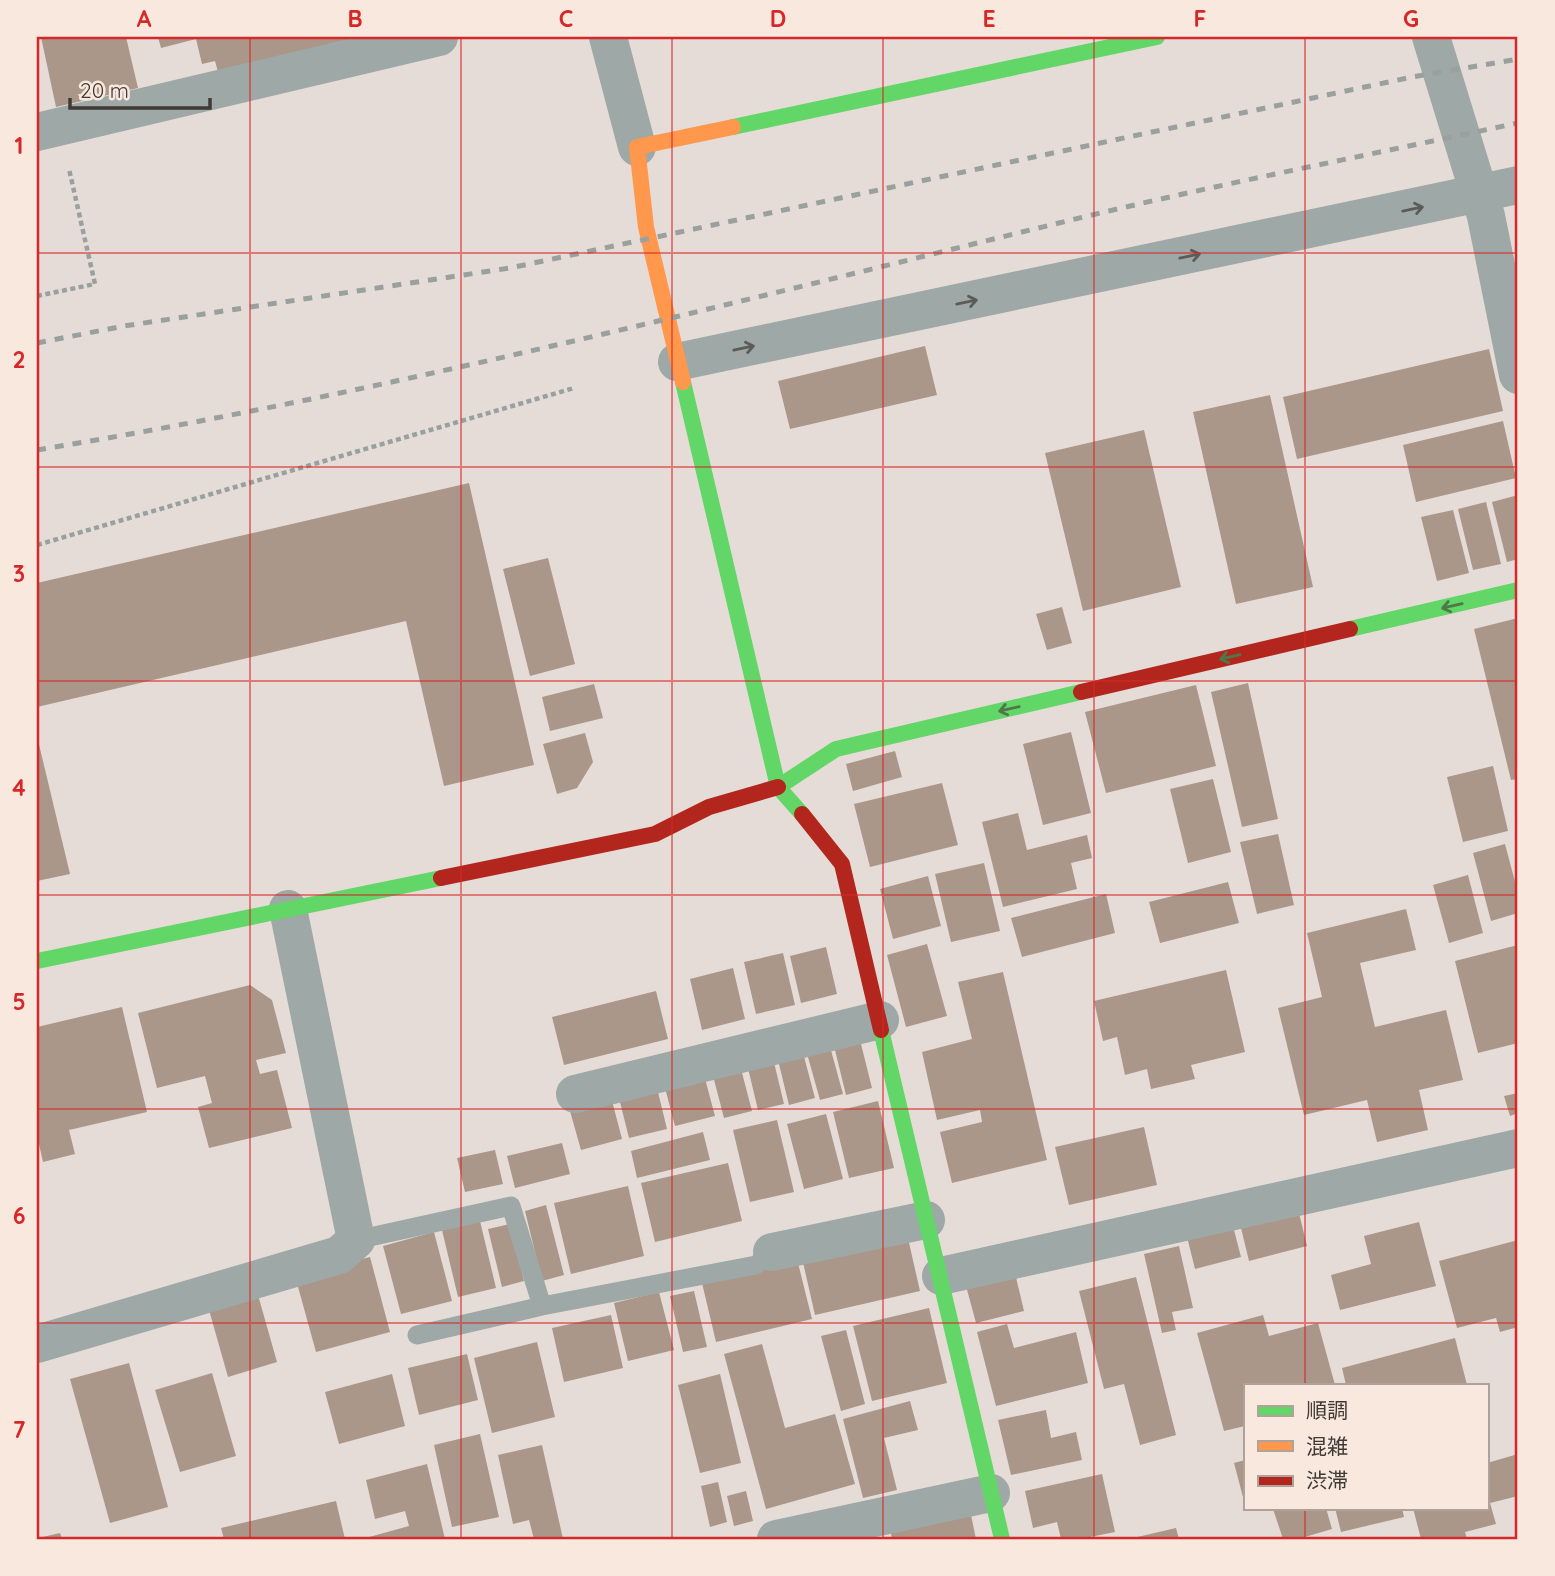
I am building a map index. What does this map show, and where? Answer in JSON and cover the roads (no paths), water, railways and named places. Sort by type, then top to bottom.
[{"type":"street","points":[[48,130],[439,37]]},
{"type":"street","points":[[608,37],[637,147],[646,227],[778,787],[818,831],[842,864],[1003,1539]]},
{"type":"street","points":[[637,147],[1157,37]]},
{"type":"street","points":[[1431,37],[1479,195],[1508,272],[1518,374]]},
{"type":"street","points":[[677,362],[1518,185]]},
{"type":"street","points":[[37,961],[655,834],[709,807],[778,787],[836,749],[1518,590]]},
{"type":"street","points":[[37,1343],[339,1255],[356,1240],[288,909]]},
{"type":"street","points":[[575,1094],[880,1020]]},
{"type":"street","points":[[941,1276],[1518,1148]]},
{"type":"street","points":[[772,1252],[926,1220]]},
{"type":"street","points":[[776,1539],[991,1493]]},
{"type":"lane","points":[[356,1240],[511,1206],[542,1306]]},
{"type":"lane","points":[[417,1335],[542,1306],[756,1265],[772,1252]]},
{"type":"railway","points":[[37,343],[124,326],[510,268],[1412,77],[1518,59]]},
{"type":"railway","points":[[37,450],[297,402],[427,374],[685,315],[1127,207],[1518,123]]}]
